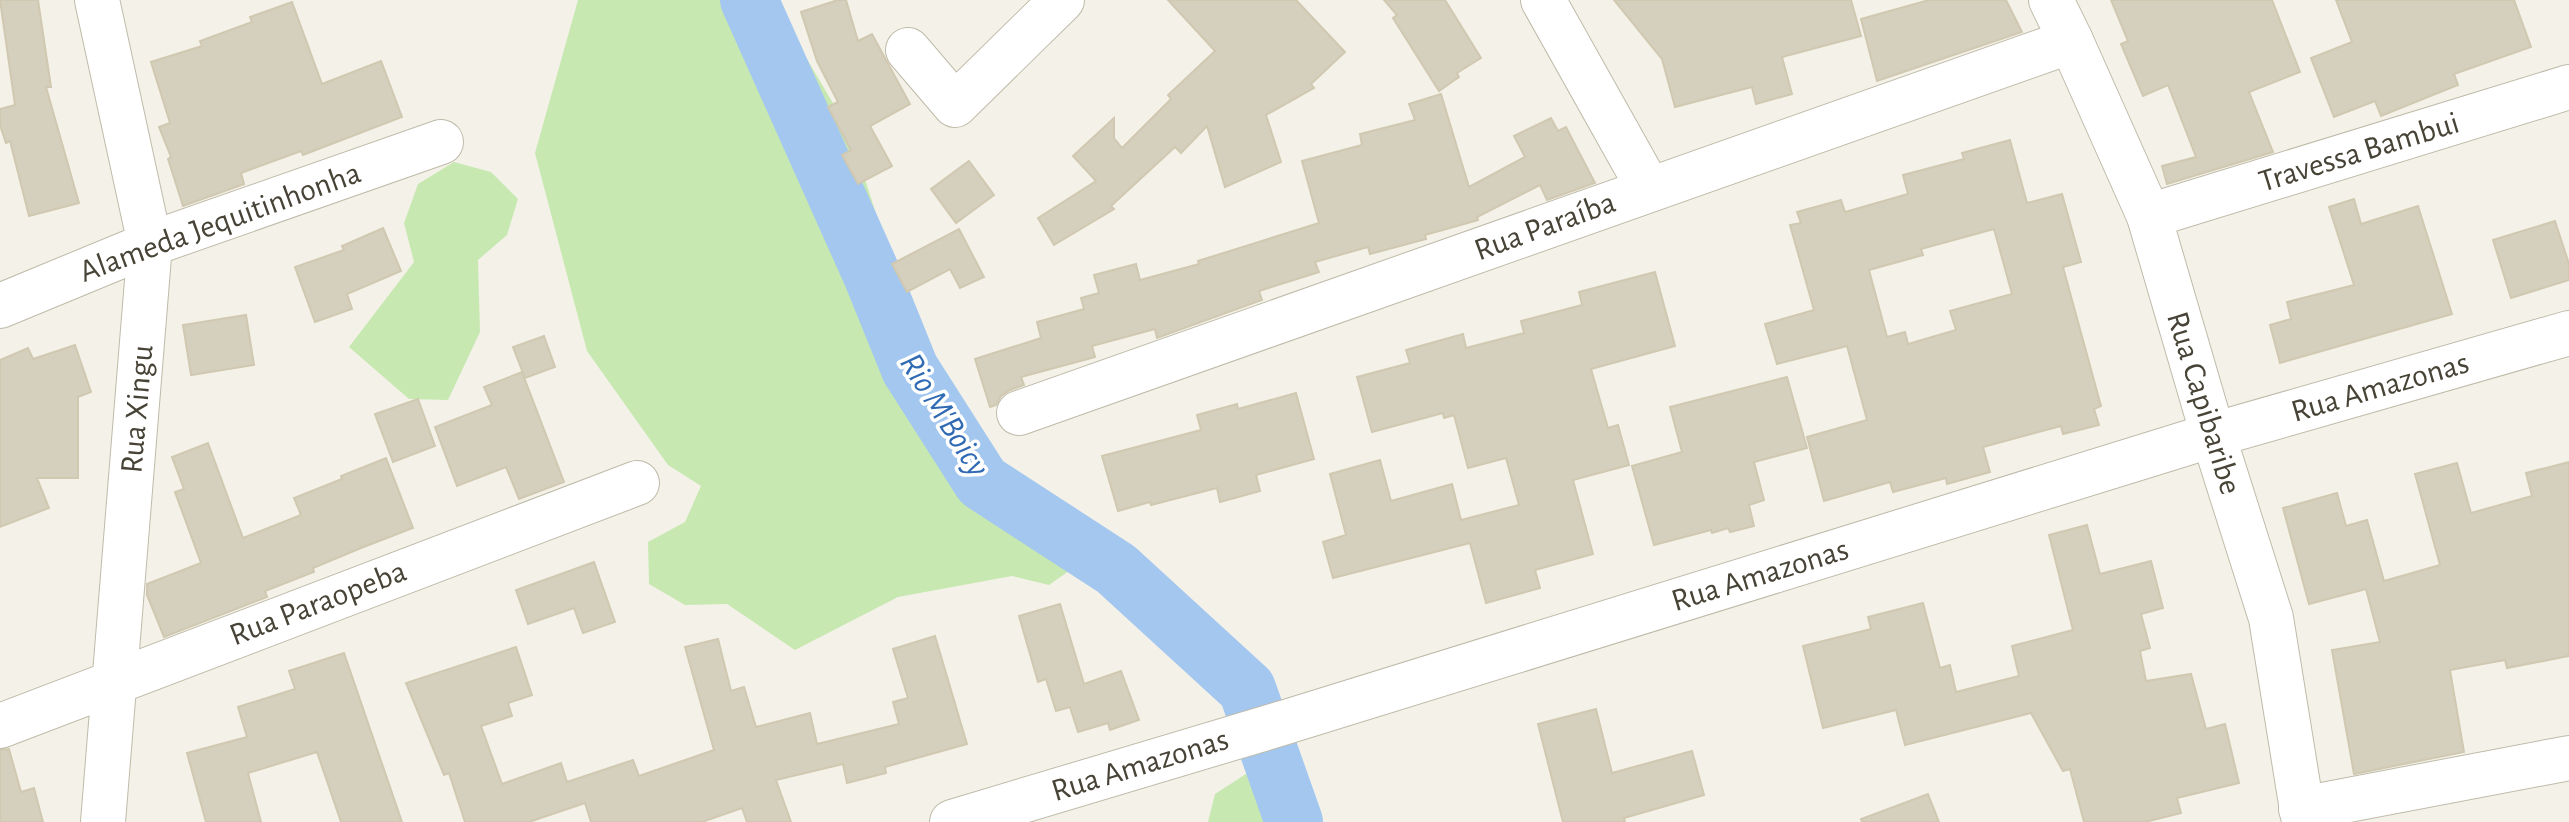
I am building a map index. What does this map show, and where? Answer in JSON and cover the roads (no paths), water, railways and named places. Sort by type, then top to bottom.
[{"type":"street","name":"Rua Xingu","points":[[97,0],[150,244],[103,822]]},
{"type":"street","points":[[908,50],[955,105],[1062,0]]},
{"type":"street","points":[[1543,0],[1649,189]]},
{"type":"street","name":"Rua Capibaribe","points":[[2051,0],[2149,216],[2271,618],[2303,815]]},
{"type":"street","name":"Rua Paraíba","points":[[1019,413],[2071,41]]},
{"type":"street","name":"Travessa Bambui","points":[[2149,216],[2569,87]]},
{"type":"street","name":"Alameda Jequitinhonha","points":[[0,306],[150,244],[441,142]]},
{"type":"street","name":"Rua Amazonas","points":[[952,822],[2213,435],[2569,333]]},
{"type":"street","name":"Rua Paraopeba","points":[[0,726],[637,483]]},
{"type":"street","points":[[2303,815],[2569,758]]},
{"type":"waterway","name":"Rio M'Boicy","points":[[749,0],[872,275],[910,369],[982,482],[1116,569],[1247,689],[1294,822]]}]
